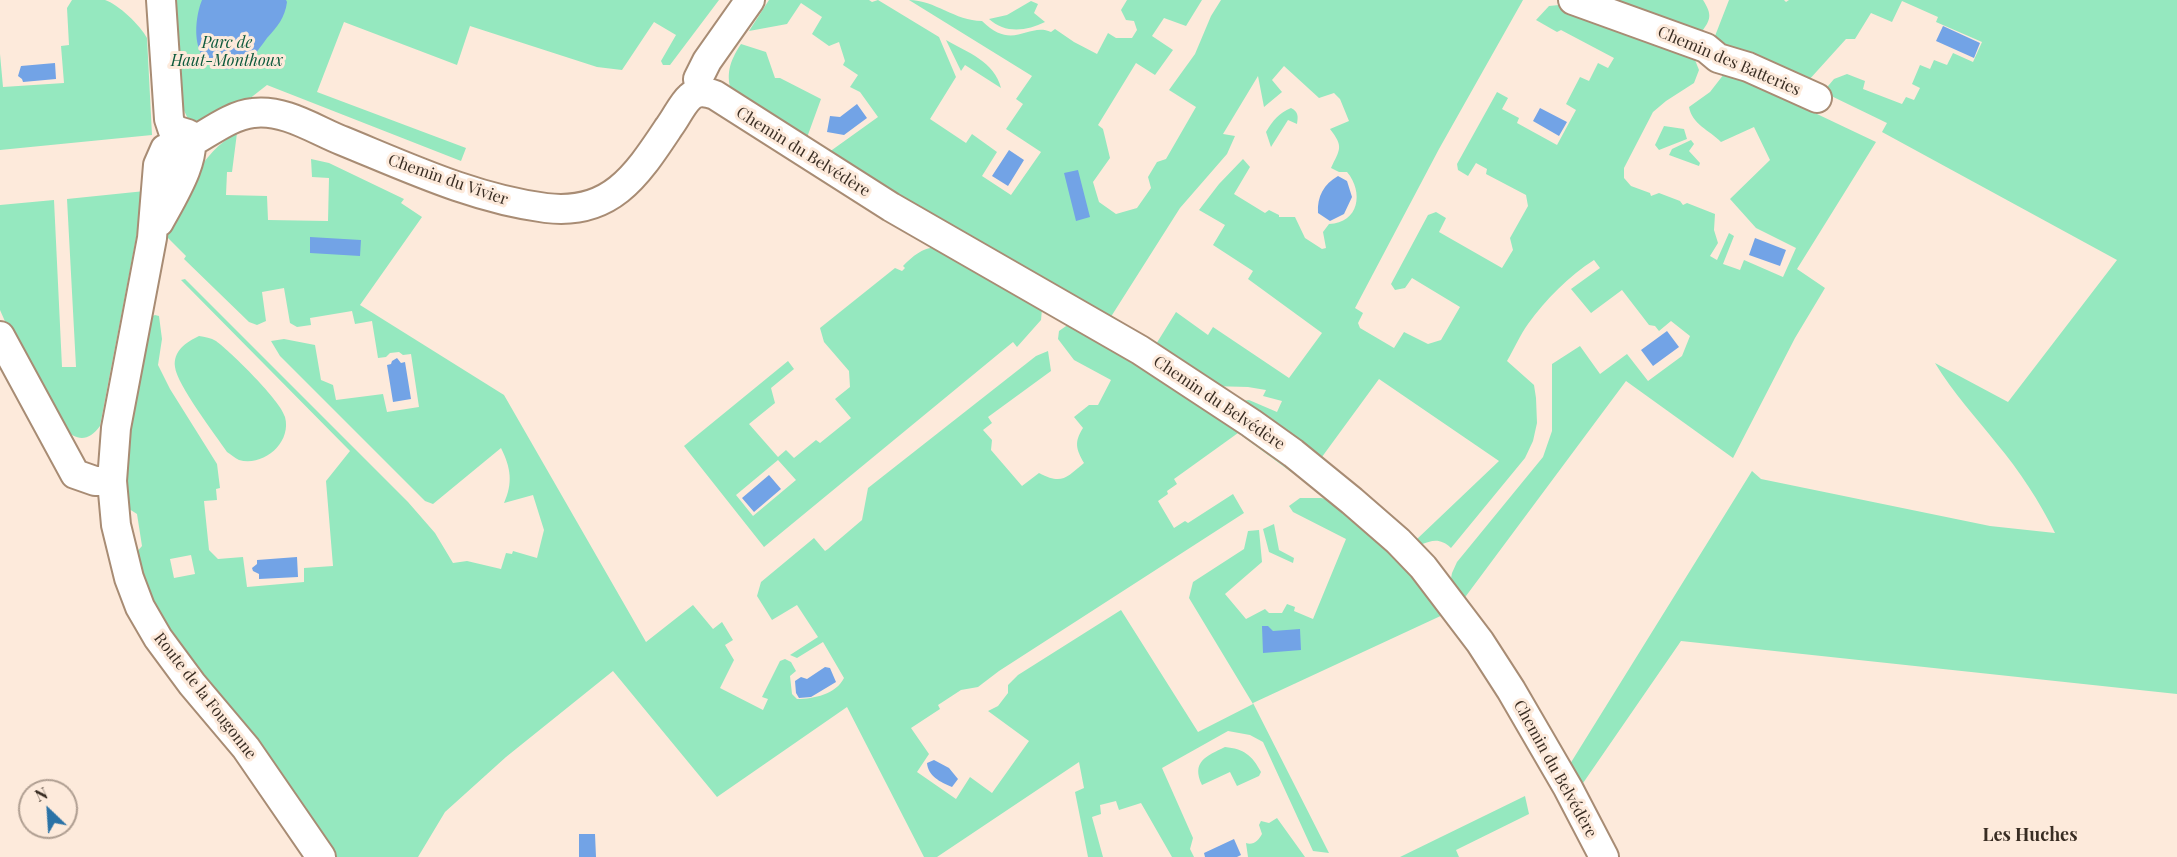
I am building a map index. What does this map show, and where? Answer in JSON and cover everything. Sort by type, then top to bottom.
[{"type":"street","points":[[162,0],[170,119],[180,143]]},
{"type":"street","points":[[701,92],[698,78],[707,61],[750,0]]},
{"type":"street","name":"Chemin des Batteries","points":[[1573,0],[1706,48],[1718,58],[1748,67],[1817,98]]},
{"type":"street","name":"Chemin du Vivier","points":[[180,143],[242,116],[253,113],[270,113],[286,117],[491,198],[557,210],[579,209],[607,198],[632,178],[650,157],[690,97],[701,92]]},
{"type":"street","name":"Chemin du Belvédère","points":[[701,92],[715,95],[891,207],[1116,335],[1251,423],[1353,501],[1423,567],[1480,642],[1568,788],[1604,857]]},
{"type":"street","name":"Route de la Fougonne","points":[[180,143],[186,169],[152,238],[116,428],[112,482],[116,525],[129,578],[140,607],[158,638],[192,684],[246,748],[321,857]]},
{"type":"street","points":[[0,336],[75,474],[95,481],[112,482]]},
{"type":"green space","points":[[72,0],[110,2],[129,16],[147,38],[152,135],[0,150],[0,54],[3,87],[64,83],[61,46],[69,45],[67,8]]},
{"type":"green space","name":"Parc de Haut-Monthoux","points":[[174,0],[719,0],[670,65],[663,65],[661,61],[676,35],[654,22],[622,70],[597,67],[470,26],[457,65],[344,22],[317,92],[466,148],[461,161],[267,85],[244,103],[196,125],[189,121],[177,96]]},
{"type":"green space","points":[[769,0],[869,0],[872,2],[878,0],[939,37],[956,77],[930,119],[966,143],[972,134],[997,152],[982,176],[1011,195],[1041,152],[1006,129],[1023,104],[1016,99],[1032,76],[909,0],[928,3],[963,18],[982,21],[993,30],[1003,34],[1020,34],[1035,30],[1051,32],[1055,29],[1097,54],[1108,33],[1116,38],[1132,38],[1137,30],[1134,21],[1126,20],[1121,10],[1127,0],[1202,0],[1186,26],[1164,18],[1152,36],[1173,50],[1155,75],[1136,63],[1098,125],[1103,129],[1110,158],[1093,182],[1099,202],[1116,214],[1137,208],[1151,188],[1148,177],[1157,162],[1166,159],[1196,107],[1169,90],[1195,54],[1211,16],[1221,0],[1523,0],[1439,149],[1355,308],[1363,313],[1358,323],[1360,328],[1394,348],[1404,332],[1428,344],[1441,340],[1460,307],[1412,278],[1405,288],[1395,290],[1391,284],[1428,215],[1436,212],[1446,218],[1439,232],[1502,268],[1513,250],[1510,238],[1528,206],[1526,195],[1486,174],[1487,169],[1476,163],[1468,176],[1458,170],[1457,164],[1497,92],[1508,98],[1502,109],[1519,118],[1517,123],[1557,145],[1576,110],[1566,104],[1580,77],[1589,81],[1598,63],[1608,68],[1614,58],[1561,30],[1557,32],[1536,20],[1549,6],[1569,4],[1696,49],[1695,60],[1699,70],[1694,83],[1653,112],[1624,168],[1624,178],[1631,186],[1650,193],[1651,196],[1659,193],[1680,201],[1683,205],[1687,203],[1715,214],[1714,230],[1718,243],[1710,256],[1717,260],[1729,233],[1734,236],[1723,264],[1740,270],[1744,260],[1783,277],[1796,248],[1756,228],[1730,199],[1770,160],[1754,127],[1721,142],[1697,122],[1691,113],[1689,107],[1710,92],[1724,74],[1739,77],[1876,142],[1797,269],[1825,288],[1795,338],[1733,458],[1626,381],[1463,600],[1450,584],[1457,562],[1543,457],[1552,431],[1552,364],[1580,346],[1600,374],[1627,354],[1648,381],[1682,356],[1690,336],[1671,321],[1659,331],[1655,326],[1649,325],[1622,290],[1591,313],[1571,289],[1600,268],[1594,260],[1576,273],[1550,297],[1535,315],[1507,361],[1534,385],[1537,423],[1533,441],[1525,458],[1451,548],[1436,541],[1420,545],[1335,470],[1417,539],[1499,461],[1379,379],[1319,461],[1240,401],[1249,400],[1277,412],[1282,401],[1263,396],[1266,390],[1211,386],[1153,349],[1176,312],[1208,335],[1213,327],[1289,378],[1322,333],[1248,279],[1253,271],[1213,245],[1225,225],[1199,210],[1219,184],[1243,159],[1250,167],[1234,194],[1265,213],[1269,210],[1279,217],[1295,217],[1305,238],[1322,249],[1326,248],[1323,232],[1329,224],[1347,218],[1356,205],[1357,197],[1356,188],[1347,172],[1339,172],[1331,168],[1337,156],[1339,144],[1330,129],[1349,121],[1340,99],[1334,93],[1319,98],[1284,66],[1272,80],[1282,92],[1264,107],[1258,76],[1223,134],[1235,136],[1227,154],[1180,208],[1107,323],[825,155],[878,117],[860,92],[850,87],[858,75],[843,65],[845,61],[839,42],[829,46],[812,34],[822,17],[801,3],[787,24],[749,31]]},
{"type":"green space","points":[[1589,0],[1703,0],[1709,12],[1709,19],[1703,30],[1693,32]]},
{"type":"green space","points":[[1729,0],[1784,0],[1786,2],[1789,0],[2177,0],[2177,694],[1681,641],[1581,786],[1570,764],[1752,471],[1761,479],[1990,526],[2055,533],[2021,475],[1957,395],[1935,363],[2008,402],[2117,260],[1882,132],[1887,123],[1823,92],[1834,79],[1847,74],[1865,81],[1863,89],[1902,104],[1906,97],[1914,100],[1920,88],[1912,84],[1920,65],[1930,69],[1934,60],[1947,65],[1953,53],[1973,62],[1982,42],[1936,22],[1938,17],[1902,1],[1892,22],[1871,13],[1855,39],[1846,39],[1808,81],[1719,48],[1715,36]]},
{"type":"green space","points":[[1031,1],[1038,4],[1034,13],[1045,22],[1016,30],[1002,27],[989,19],[1007,15]]},
{"type":"green space","points":[[946,40],[979,59],[993,71],[1001,88],[965,65],[961,71]]},
{"type":"green space","points":[[741,44],[766,52],[775,78],[780,78],[821,99],[805,143],[733,96],[729,82],[730,69]]},
{"type":"green space","points":[[1291,108],[1297,113],[1297,124],[1288,120],[1271,147],[1266,132],[1277,117]]},
{"type":"green space","points":[[1664,126],[1684,129],[1687,139],[1659,150],[1655,145]]},
{"type":"green space","points":[[237,133],[232,172],[227,172],[226,195],[267,196],[268,220],[328,221],[329,178],[312,177],[311,159],[329,163],[404,199],[401,203],[422,217],[360,305],[504,395],[646,642],[693,605],[713,629],[722,622],[733,640],[725,645],[734,660],[720,688],[763,710],[768,699],[762,697],[780,661],[785,659],[791,662],[796,671],[790,676],[792,694],[797,699],[830,692],[844,678],[823,642],[797,658],[790,655],[818,637],[797,605],[772,620],[757,596],[761,582],[814,538],[825,551],[828,549],[862,520],[868,488],[1036,356],[1048,351],[1051,371],[988,417],[992,423],[983,430],[992,440],[991,450],[1022,486],[1039,473],[1053,479],[1068,476],[1084,463],[1077,446],[1078,437],[1083,428],[1074,417],[1089,405],[1098,405],[1111,380],[1074,360],[1058,339],[1059,331],[1069,324],[1133,357],[1302,474],[1298,477],[1238,433],[1174,479],[1177,484],[1158,501],[1174,528],[1185,521],[1188,523],[1233,494],[1244,513],[999,671],[978,687],[961,690],[938,705],[940,709],[911,728],[929,754],[917,772],[956,799],[970,777],[992,793],[1029,741],[988,711],[998,706],[1008,693],[1008,685],[1018,675],[1121,610],[1198,732],[1253,704],[1189,598],[1193,582],[1244,549],[1248,531],[1259,530],[1262,562],[1225,594],[1246,619],[1265,609],[1269,613],[1282,613],[1287,604],[1295,607],[1294,611],[1313,619],[1346,539],[1293,512],[1289,506],[1300,498],[1321,498],[1331,500],[1356,513],[1447,613],[1253,703],[1329,853],[1313,851],[1263,742],[1250,735],[1228,731],[1162,768],[1193,838],[1190,849],[1194,857],[1172,857],[1141,803],[1119,810],[1116,801],[1100,805],[1101,814],[1092,817],[1103,857],[1088,857],[1075,792],[1084,788],[1079,762],[937,857],[924,857],[847,707],[717,797],[613,671],[506,757],[445,812],[418,857],[337,857],[157,616],[135,554],[142,546],[137,514],[126,507],[121,462],[146,319],[155,315],[159,316],[162,339],[158,365],[170,389],[217,464],[220,488],[216,489],[217,500],[204,501],[209,550],[218,559],[243,557],[247,587],[304,582],[304,568],[333,566],[326,481],[350,451],[181,280],[185,279],[408,502],[435,533],[453,563],[467,561],[501,569],[506,553],[512,554],[513,551],[537,558],[544,530],[533,495],[504,503],[509,489],[510,475],[501,448],[433,504],[425,501],[280,356],[271,341],[284,339],[315,345],[321,380],[333,385],[336,400],[383,394],[387,412],[419,407],[411,354],[390,353],[386,357],[378,358],[372,321],[355,324],[352,311],[310,318],[311,325],[297,327],[290,323],[284,288],[262,292],[266,321],[257,325],[249,322],[184,259],[186,256],[167,237],[171,223],[193,178],[213,151]],"holes":[[[191,555],[195,574],[174,578],[170,559]]]},
{"type":"green space","points":[[1691,140],[1694,144],[1689,151],[1700,163],[1699,166],[1669,155],[1672,149]]},
{"type":"green space","points":[[145,191],[100,426],[87,437],[74,436],[64,428],[11,335],[0,310],[0,205],[54,200],[62,367],[76,367],[67,199]]},
{"type":"green space","points":[[936,247],[1042,309],[1041,320],[1017,347],[1013,342],[764,547],[684,446],[788,361],[794,369],[771,388],[775,403],[749,424],[778,457],[786,450],[794,458],[816,440],[820,443],[851,418],[835,399],[850,387],[849,371],[824,342],[820,328],[895,268],[902,271],[905,268],[903,266],[914,256]],"holes":[[[778,460],[796,480],[753,516],[736,495]]]},
{"type":"green space","points":[[199,336],[214,340],[223,347],[255,377],[282,410],[286,427],[284,436],[274,451],[266,456],[248,461],[239,460],[227,452],[182,385],[175,367],[176,356],[185,344]]},
{"type":"green space","points":[[1274,524],[1279,550],[1294,558],[1293,563],[1269,552],[1263,529]]},
{"type":"green space","points":[[1225,747],[1237,749],[1251,757],[1261,772],[1259,776],[1237,786],[1230,772],[1202,785],[1198,771],[1199,765],[1206,757]]},
{"type":"green space","points":[[1525,796],[1529,814],[1456,850],[1459,857],[1400,857]]},
{"type":"green space","points":[[1277,818],[1305,857],[1248,857],[1246,843],[1253,843],[1261,836],[1259,825],[1261,821],[1269,823]]},
{"type":"water","points":[[202,0],[286,0],[287,2],[280,22],[252,58],[241,66],[227,69],[213,66],[200,52],[196,31]]},
{"type":"water","points":[[1943,26],[1980,43],[1974,58],[1936,41]]},
{"type":"water","points":[[55,63],[56,79],[23,82],[18,76],[21,66]]},
{"type":"water","points":[[857,104],[867,118],[844,135],[827,132],[830,116],[840,117]]},
{"type":"water","points":[[1540,108],[1567,122],[1559,136],[1533,121]]},
{"type":"water","points":[[1009,150],[1024,160],[1008,186],[992,176]]},
{"type":"water","points":[[1078,170],[1090,217],[1076,221],[1064,173]]},
{"type":"water","points":[[1338,176],[1347,181],[1352,197],[1344,214],[1330,221],[1318,213],[1319,201],[1325,187]]},
{"type":"water","points":[[310,237],[361,240],[360,256],[310,253]]},
{"type":"water","points":[[1755,238],[1786,250],[1780,266],[1749,255]]},
{"type":"water","points":[[1667,331],[1679,347],[1653,366],[1641,350]]},
{"type":"water","points":[[397,358],[401,363],[405,362],[411,399],[393,402],[387,365]]},
{"type":"water","points":[[769,475],[781,489],[754,512],[742,498]]},
{"type":"water","points":[[297,557],[298,577],[259,579],[259,574],[252,568],[257,564],[257,560]]},
{"type":"water","points":[[1262,626],[1268,626],[1273,631],[1300,629],[1301,650],[1263,653]]},
{"type":"water","points":[[825,667],[830,668],[836,682],[811,697],[799,698],[795,681],[801,677],[807,679]]},
{"type":"water","points":[[934,760],[949,768],[958,779],[952,787],[939,781],[930,772],[927,763]]},
{"type":"water","points":[[579,834],[595,834],[596,857],[579,857]]},
{"type":"water","points":[[1234,839],[1241,855],[1205,857],[1204,853]]},
{"type":"district","name":"Les Huches","points":[[2030,835]]}]
